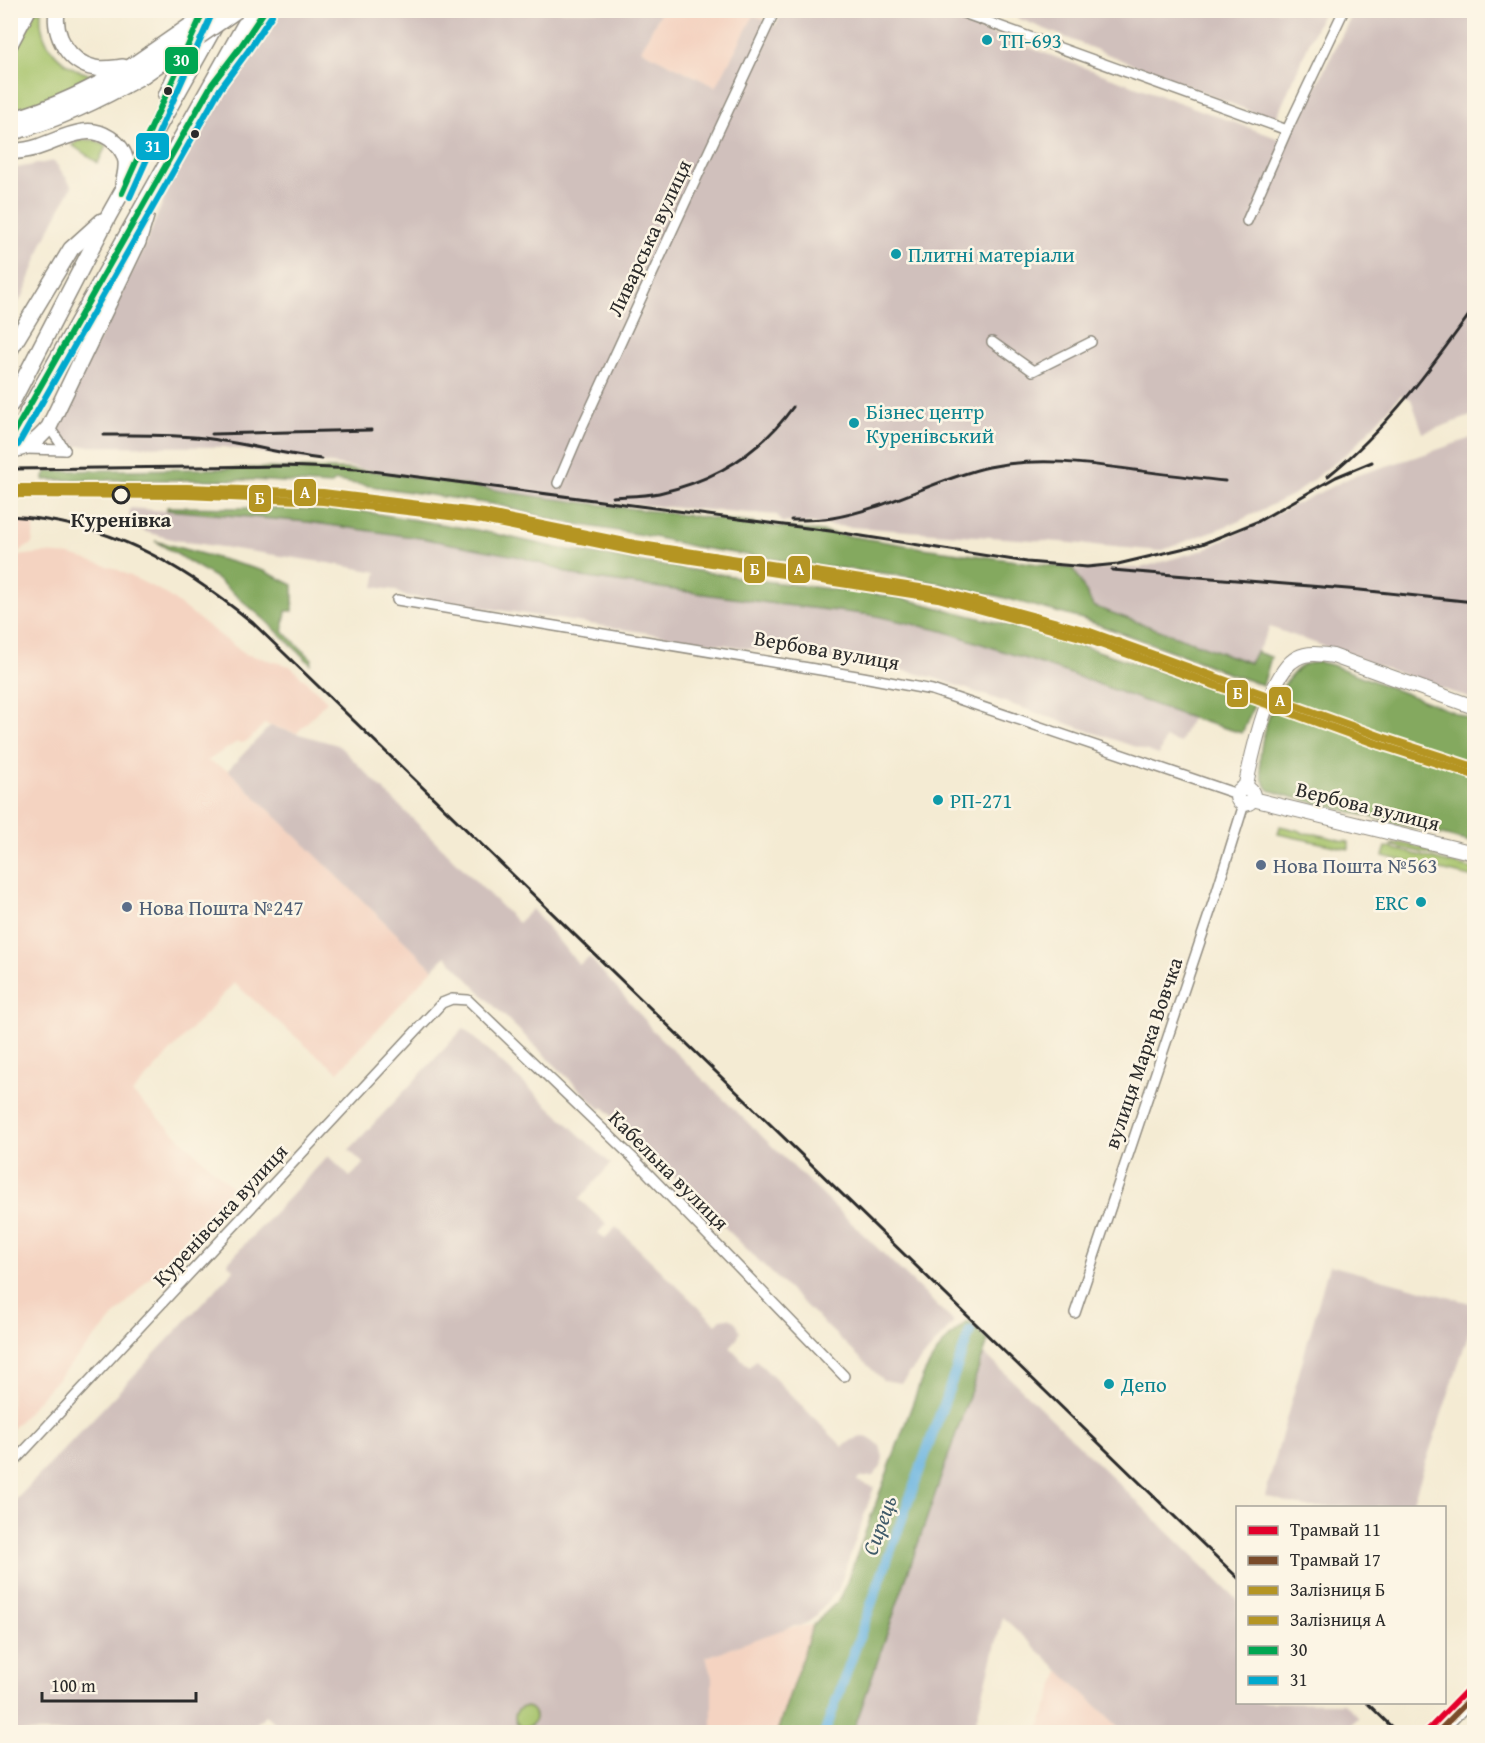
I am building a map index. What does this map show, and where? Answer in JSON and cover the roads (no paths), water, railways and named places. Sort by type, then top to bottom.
[{"type":"main road","points":[[10,44],[28,10]]},
{"type":"main road","points":[[57,10],[58,32],[65,49],[73,58],[94,68],[137,71]]},
{"type":"main road","points":[[121,194],[204,10]]},
{"type":"main road","points":[[10,120],[36,113],[137,71],[213,10]]},
{"type":"main road","points":[[10,133],[43,124],[76,111],[237,10]]},
{"type":"main road","points":[[27,413],[253,10]]},
{"type":"main road","points":[[212,84],[265,10]]},
{"type":"main road","points":[[241,46],[273,10]]},
{"type":"main road","points":[[11,404],[109,215],[223,11]]},
{"type":"main road","points":[[10,152],[35,148],[84,131],[98,133],[116,143],[125,158],[127,169],[121,194]]},
{"type":"main road","points":[[17,450],[38,440],[49,427],[138,242],[158,182]]},
{"type":"main road","points":[[10,350],[71,249],[109,215]]},
{"type":"main road","points":[[1244,796],[1258,728],[1283,672],[1295,658],[1313,653],[1333,656],[1474,706]]},
{"type":"main road","name":"Вербова вулиця","points":[[1244,796],[1474,853]]},
{"type":"street","name":"Ливарська вулиця","points":[[558,483],[775,10]]},
{"type":"street","points":[[955,10],[1287,130]]},
{"type":"street","points":[[1247,221],[1344,10]]},
{"type":"street","points":[[992,342],[1033,371],[1091,342]]},
{"type":"street","points":[[17,450],[65,450],[49,427]]},
{"type":"street","name":"Вербова вулиця","points":[[397,600],[932,690],[1244,796]]},
{"type":"street","name":"вулиця Марка Вовчка","points":[[1075,1313],[1216,894],[1244,796]]},
{"type":"street","name":"Куренівська вулиця","points":[[10,1466],[442,1003],[452,999],[461,999]]},
{"type":"street","name":"Кабельна вулиця","points":[[461,999],[468,1000],[633,1158],[844,1376]]},
{"type":"street","points":[[1441,1732],[1474,1698]]},
{"type":"waterway","name":"Сирець","points":[[825,1732],[970,1331]]},
{"type":"tunnel","points":[[10,441],[27,413]]},
{"type":"railway","points":[[1328,476],[1389,418],[1474,308]]},
{"type":"railway","points":[[613,497],[659,493],[717,473],[751,451],[766,438],[793,407]]},
{"type":"railway","points":[[212,434],[371,430]]},
{"type":"railway","points":[[103,435],[166,435],[204,438],[321,459]]},
{"type":"railway","points":[[791,520],[827,519],[852,514],[969,472],[1025,462],[1080,463],[1225,481]]},
{"type":"railway","points":[[10,469],[283,466],[357,469],[830,531],[1027,562],[1087,567],[1118,564],[1202,544],[1259,521],[1336,477],[1372,462]]},
{"type":"railway","points":[[10,516],[46,520],[111,536],[169,564],[197,581],[253,623],[1236,1576]]},
{"type":"railway","points":[[1112,570],[1360,590],[1474,602]]},
{"type":"railway","points":[[1368,1704],[1397,1732]]},
{"type":"tram line","name":"11","points":[[1426,1732],[1474,1683]]},
{"type":"tram line","name":"17","points":[[1438,1732],[1474,1695]]},
{"type":"rail line","name":"A","points":[[10,488],[187,488],[323,493],[484,513],[635,544],[939,591],[1087,631],[1382,737],[1474,767]]},
{"type":"rail line","name":"Б","points":[[10,494],[186,495],[323,501],[483,520],[634,551],[938,598],[1084,638],[1380,745],[1474,775]]},
{"type":"place","name":"ТП-693","points":[[987,40]]},
{"type":"place","name":"Плитні матеріали","points":[[896,254]]},
{"type":"place","name":"Бізнес центр Куренівський","points":[[854,423]]},
{"type":"place","name":"Куренівка","points":[[121,495]]},
{"type":"place","name":"РП-271","points":[[938,800]]},
{"type":"place","name":"Нова Пошта №563","points":[[1261,865]]},
{"type":"place","name":"ERC","points":[[1421,902]]},
{"type":"place","name":"Нова Пошта №247","points":[[127,907]]},
{"type":"place","name":"Депо","points":[[1109,1384]]}]
